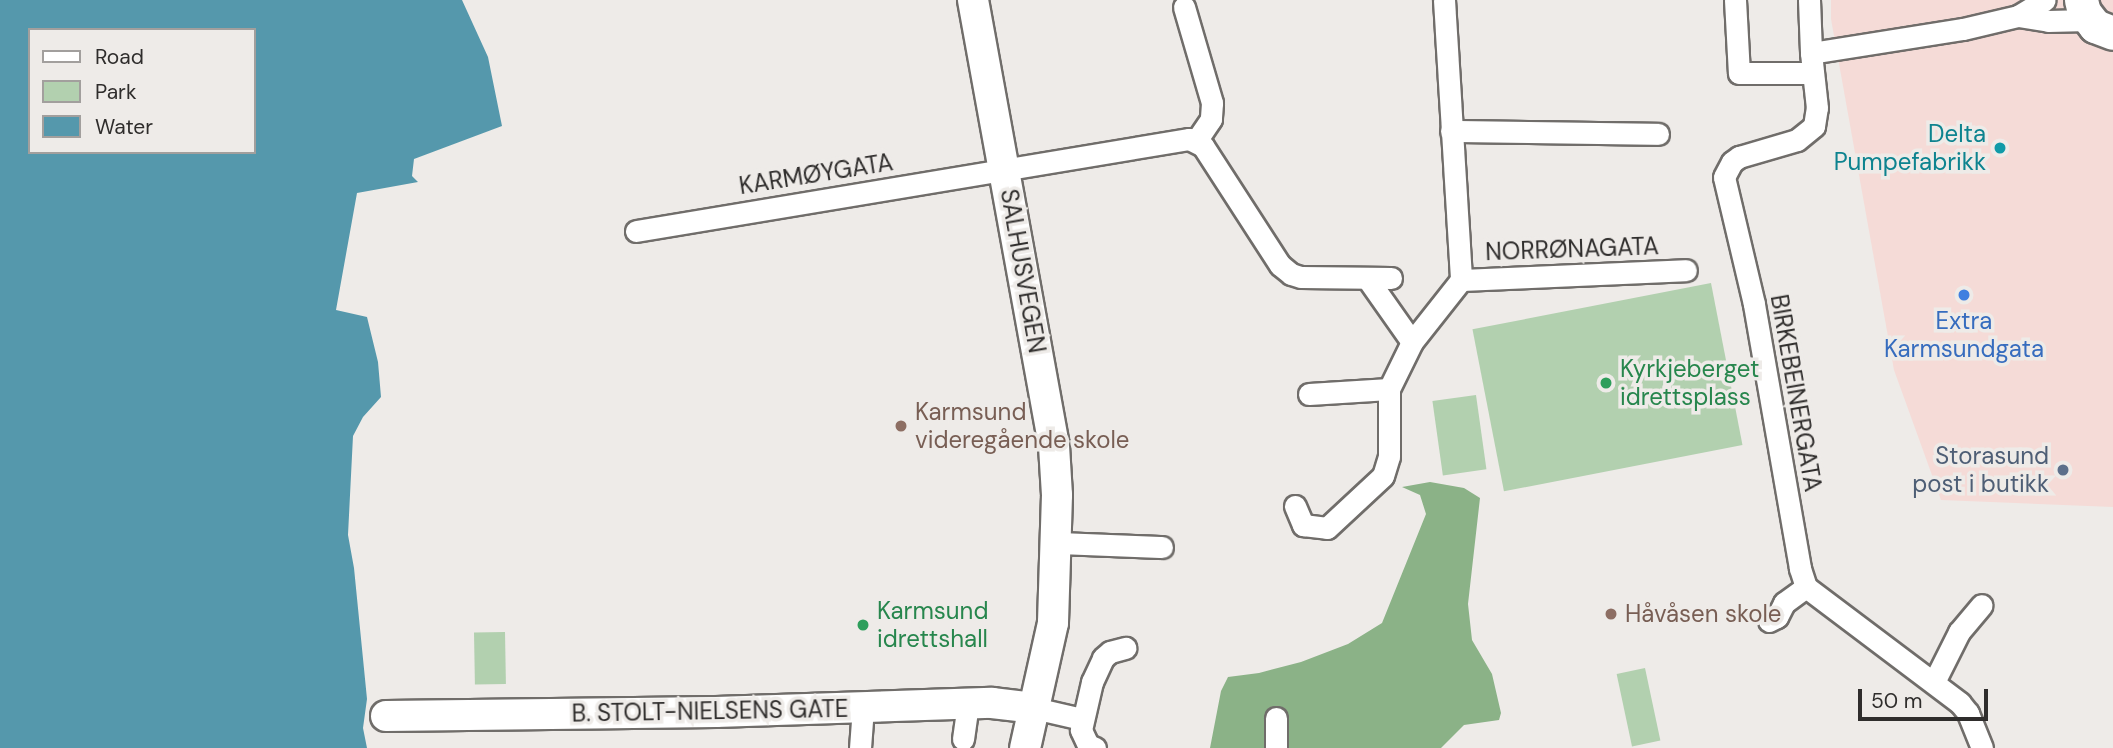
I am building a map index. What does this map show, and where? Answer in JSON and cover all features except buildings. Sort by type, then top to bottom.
[{"type":"main road","name":"SALHUSVEGEN","points":[[973,0],[1054,446],[1057,543],[1053,624],[1025,748]]},
{"type":"main road","name":"B. STOLT-NIELSENS GATE","points":[[386,716],[1007,703],[1034,708]]},
{"type":"street","name":"NORRØNAGATA","points":[[1295,506],[1303,525],[1326,528],[1383,476],[1389,456],[1389,389],[1412,342],[1461,280],[1444,0]]},
{"type":"street","points":[[1735,0],[1740,73],[1812,63],[2018,16],[2045,0]]},
{"type":"street","points":[[1809,0],[1812,63]]},
{"type":"street","points":[[1184,7],[1212,103],[1211,119],[1197,140],[1252,217],[1280,265],[1301,277],[1391,278]]},
{"type":"street","points":[[2018,16],[2099,28]]},
{"type":"street","name":"BIRKEBEINERGATA","points":[[1806,587],[1800,568],[1755,304],[1723,184],[1726,169],[1739,157],[1804,135],[1814,126],[1817,108],[1812,63]]},
{"type":"street","points":[[1451,131],[1658,134]]},
{"type":"street","name":"KARMØYGATA","points":[[636,231],[1189,139],[1197,140]]},
{"type":"street","name":"NORRØNAGATA","points":[[1461,280],[1686,270]]},
{"type":"street","points":[[1367,278],[1412,342]]},
{"type":"street","points":[[1308,394],[1389,389]]},
{"type":"street","points":[[1057,543],[1162,547]]},
{"type":"street","points":[[1769,621],[1777,617],[1784,603],[1806,587],[1934,682],[1968,713],[1982,748]]},
{"type":"street","points":[[1934,682],[1959,632],[1982,605]]},
{"type":"street","points":[[1095,748],[1083,738],[1082,719],[1091,682],[1103,658],[1110,652],[1125,648]]},
{"type":"street","points":[[962,739],[968,704]]},
{"type":"street","points":[[860,748],[863,707]]},
{"type":"street","points":[[1034,708],[1082,719]]},
{"type":"street","points":[[1276,718],[1276,748]]},
{"type":"shaded area","points":[[1831,0],[2113,0],[2113,507],[1941,500],[1894,370],[1831,19]]},
{"type":"green space","name":"Kyrkjeberget idrettsplass","points":[[1711,283],[1742,445],[1504,491],[1472,329]]},
{"type":"green space","points":[[1476,395],[1486,469],[1443,475],[1432,401]]},
{"type":"green space","points":[[1430,482],[1464,488],[1480,498],[1468,604],[1472,640],[1492,674],[1501,713],[1499,720],[1464,725],[1441,748],[1210,748],[1221,691],[1228,677],[1259,673],[1301,662],[1348,644],[1382,623],[1426,514],[1420,495],[1402,487]]},
{"type":"green space","points":[[505,632],[506,684],[475,685],[474,633]]},
{"type":"green space","points":[[1645,668],[1660,740],[1632,746],[1617,674]]},
{"type":"water","points":[[0,0],[462,0],[488,57],[502,126],[414,159],[412,176],[418,182],[357,193],[336,310],[367,317],[378,362],[381,397],[363,417],[353,436],[348,535],[354,568],[367,699],[363,728],[367,748],[0,748]]},
{"type":"place","name":"Delta Pumpefabrikk","points":[[2000,148]]},
{"type":"place","name":"Extra Karmsundgata","points":[[1964,295]]},
{"type":"place","name":"Kyrkjeberget idrettsplass","points":[[1606,383]]},
{"type":"place","name":"Karmsund videregående skole","points":[[901,426]]},
{"type":"place","name":"Storasund post i butikk","points":[[2063,470]]},
{"type":"place","name":"Håvåsen skole","points":[[1611,614]]},
{"type":"place","name":"Karmsund idrettshall","points":[[863,625]]}]
